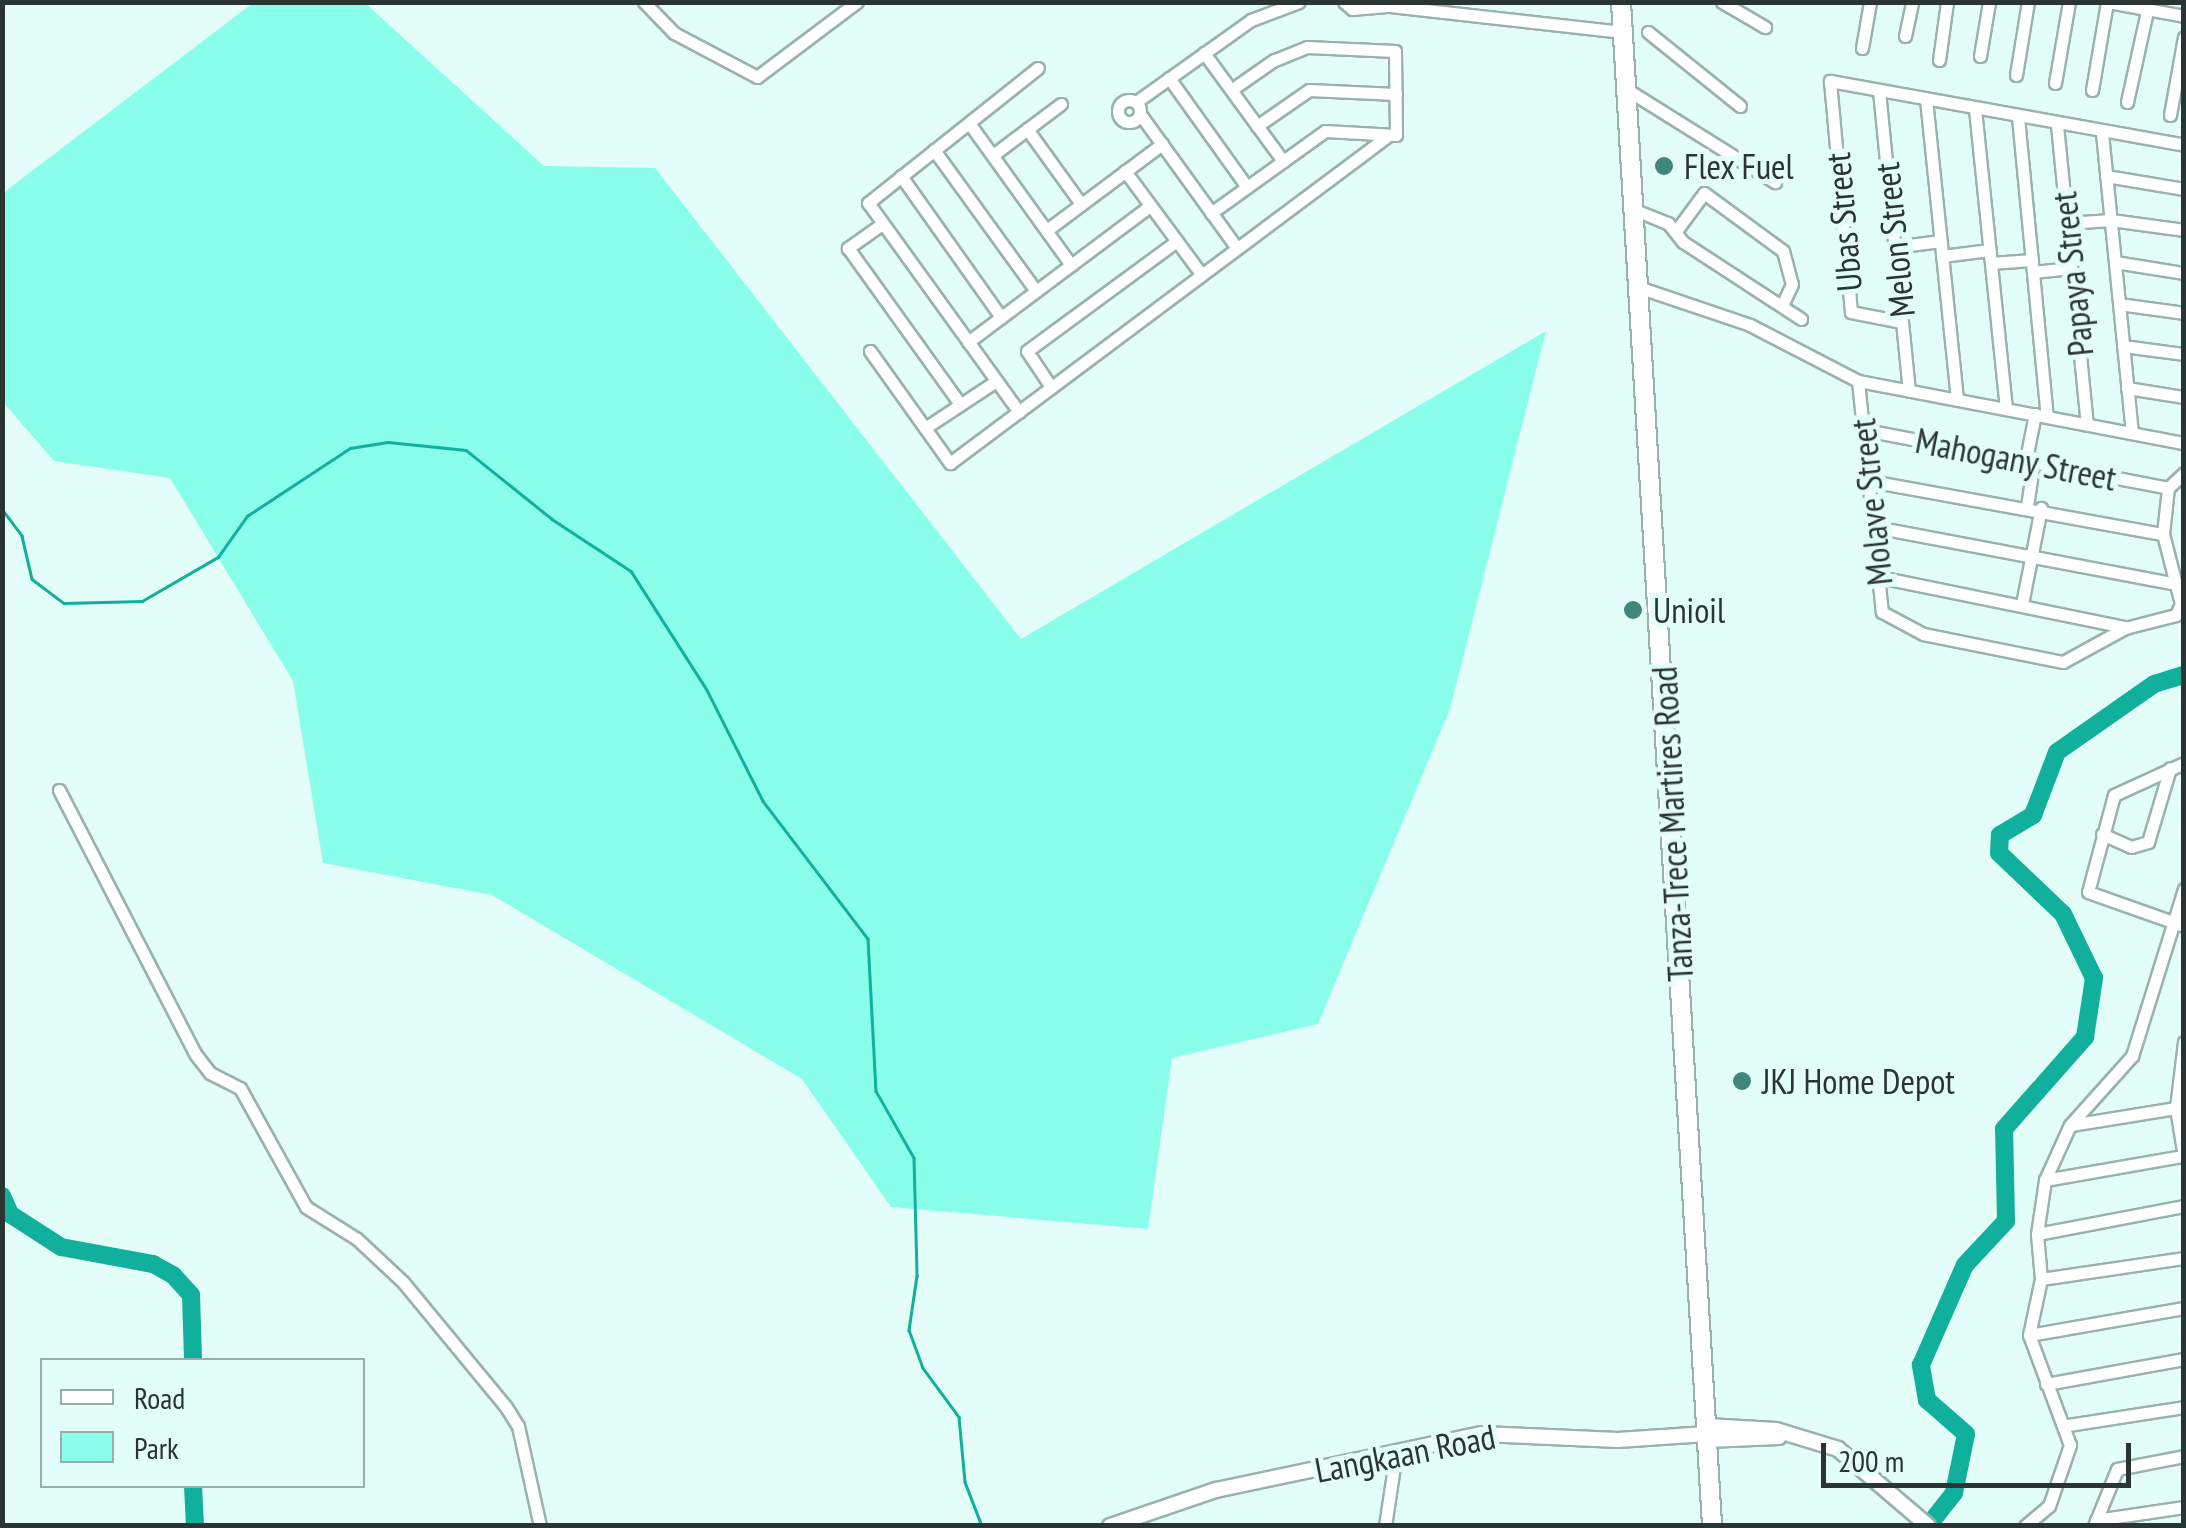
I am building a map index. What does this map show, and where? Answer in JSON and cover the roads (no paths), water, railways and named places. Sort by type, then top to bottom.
[{"type":"main road","name":"Tanza-Trece Martires Road","points":[[1621,2],[1712,1526]]},
{"type":"street","points":[[644,2],[674,33],[757,77],[856,2]]},
{"type":"street","points":[[1238,248],[1138,108],[1169,78],[1250,20],[1299,2]]},
{"type":"street","points":[[1344,2],[1377,11],[1388,4],[1624,32]]},
{"type":"street","points":[[1722,2],[1765,27]]},
{"type":"street","points":[[1862,48],[1870,2]]},
{"type":"street","points":[[1905,36],[1912,2]]},
{"type":"street","points":[[1940,60],[1947,2]]},
{"type":"street","points":[[1980,56],[1989,2]]},
{"type":"street","points":[[2016,75],[2028,2]]},
{"type":"street","points":[[2055,83],[2069,2]]},
{"type":"street","points":[[2092,90],[2107,2],[2148,6],[2184,16]]},
{"type":"street","points":[[2127,102],[2148,6]]},
{"type":"street","points":[[1648,32],[1740,106]]},
{"type":"street","points":[[2170,115],[2184,37]]},
{"type":"street","points":[[1211,212],[1325,131],[1396,135],[1395,50],[1326,45],[1282,55],[1231,90]]},
{"type":"street","points":[[1204,53],[1282,161]]},
{"type":"street","points":[[1019,412],[868,203],[1038,68]]},
{"type":"street","points":[[1169,78],[1247,187]]},
{"type":"street","name":"Ubas Street","points":[[1879,91],[1830,81],[1852,312],[1902,322]]},
{"type":"street","points":[[1626,89],[1775,182]]},
{"type":"street","points":[[1257,126],[1309,90],[1396,94]]},
{"type":"street","points":[[1879,91],[2184,146]]},
{"type":"street","name":"Melon Street","points":[[1879,91],[1908,390]]},
{"type":"street","points":[[1926,99],[1957,398]]},
{"type":"street","points":[[992,155],[1061,104]]},
{"type":"street","points":[[1975,108],[2006,408]]},
{"type":"street","points":[[2018,117],[2041,415],[2030,460],[2026,506]]},
{"type":"street","points":[[969,122],[1072,265]]},
{"type":"street","name":"Papaya Street","points":[[2057,125],[2087,424]]},
{"type":"street","points":[[1027,129],[1081,204]]},
{"type":"street","points":[[2102,132],[2132,433]]},
{"type":"street","points":[[870,351],[950,463],[1389,135]]},
{"type":"street","points":[[1046,230],[1162,144]]},
{"type":"street","points":[[934,150],[1036,291]]},
{"type":"street","points":[[1125,172],[1202,276]]},
{"type":"street","points":[[902,176],[1002,317]]},
{"type":"street","points":[[2106,176],[2184,189]]},
{"type":"street","points":[[1676,231],[1704,193],[1783,251],[1792,284],[1782,305]]},
{"type":"street","points":[[968,342],[1150,206]]},
{"type":"street","points":[[1634,210],[1676,231],[1682,242],[1801,320]]},
{"type":"street","points":[[2067,223],[2110,220],[2184,230]]},
{"type":"street","points":[[882,224],[848,248],[960,404]]},
{"type":"street","points":[[1052,387],[1027,351],[1177,241]]},
{"type":"street","points":[[1894,247],[1941,241]]},
{"type":"street","points":[[1942,256],[1990,256],[2032,266],[2072,268]]},
{"type":"street","points":[[2115,262],[2184,273]]},
{"type":"street","points":[[1641,288],[1750,325],[1858,381],[2184,443]]},
{"type":"street","points":[[2119,304],[2184,313]]},
{"type":"street","points":[[2123,346],[2184,354]]},
{"type":"street","points":[[925,428],[996,380]]},
{"type":"street","name":"Molave Street","points":[[1858,381],[1882,612],[1898,626],[2064,662],[2125,628]]},
{"type":"street","points":[[2127,388],[2184,397]]},
{"type":"street","name":"Mahogany Street","points":[[1865,430],[2168,488]]},
{"type":"street","points":[[1880,577],[2125,628],[2180,612],[2164,534],[2168,488],[2184,473]]},
{"type":"street","points":[[1870,481],[2041,508],[2164,534]]},
{"type":"street","points":[[2022,604],[2041,508]]},
{"type":"street","points":[[1876,527],[2177,584]]},
{"type":"street","points":[[2178,924],[2088,892],[2114,794],[2184,763]]},
{"type":"street","points":[[2102,834],[2130,847],[2148,842],[2170,768]]},
{"type":"street","points":[[59,790],[196,1056],[210,1073],[240,1088],[306,1207],[356,1240],[403,1282],[506,1407],[518,1426],[540,1526]]},
{"type":"street","points":[[2025,1526],[2049,1506],[2070,1444],[2068,1425],[2046,1384],[2029,1335],[2040,1279],[2037,1234],[2045,1180],[2070,1125],[2124,1071],[2178,924],[2184,889]]},
{"type":"street","points":[[2045,1180],[2183,1156],[2176,1108],[2184,1042]]},
{"type":"street","points":[[2070,1125],[2176,1108]]},
{"type":"street","points":[[2037,1234],[2184,1206]]},
{"type":"street","points":[[2040,1279],[2184,1258]]},
{"type":"street","points":[[2029,1335],[2184,1308]]},
{"type":"street","points":[[2046,1384],[2184,1359]]},
{"type":"street","points":[[2068,1425],[2184,1407]]},
{"type":"street","name":"Langkaan Road","points":[[1110,1526],[1216,1490],[1482,1434],[1618,1440],[1730,1432],[1790,1434],[1838,1449],[1928,1526]]},
{"type":"street","points":[[1385,1526],[1396,1452]]},
{"type":"street","points":[[2095,1523],[2117,1469],[2184,1456]]},
{"type":"street","points":[[2095,1523],[2184,1507]]},
{"type":"waterway","points":[[2,509],[22,536],[32,579],[64,603],[142,601],[218,557],[247,516],[350,448],[388,442],[466,450],[552,519],[631,571],[707,690],[763,801],[868,939],[876,1091],[914,1158],[917,1276],[909,1330],[923,1368],[959,1417],[965,1482],[982,1526]]},
{"type":"waterway","points":[[1928,1526],[1954,1493],[1966,1434],[1927,1400],[1921,1365],[1965,1265],[2006,1221],[2004,1129],[2085,1037],[2094,978],[2063,914],[1999,853],[2000,835],[2033,815],[2057,752],[2154,684],[2184,675]]},
{"type":"waterway","points":[[2,1196],[10,1214],[61,1247],[153,1264],[173,1275],[191,1295],[193,1358]]},
{"type":"waterway","points":[[193,1488],[195,1526]]},
{"type":"place","name":"Flex Fuel","points":[[1664,166]]},
{"type":"place","name":"Unioil","points":[[1633,610]]},
{"type":"place","name":"JKJ Home Depot","points":[[1742,1081]]}]
